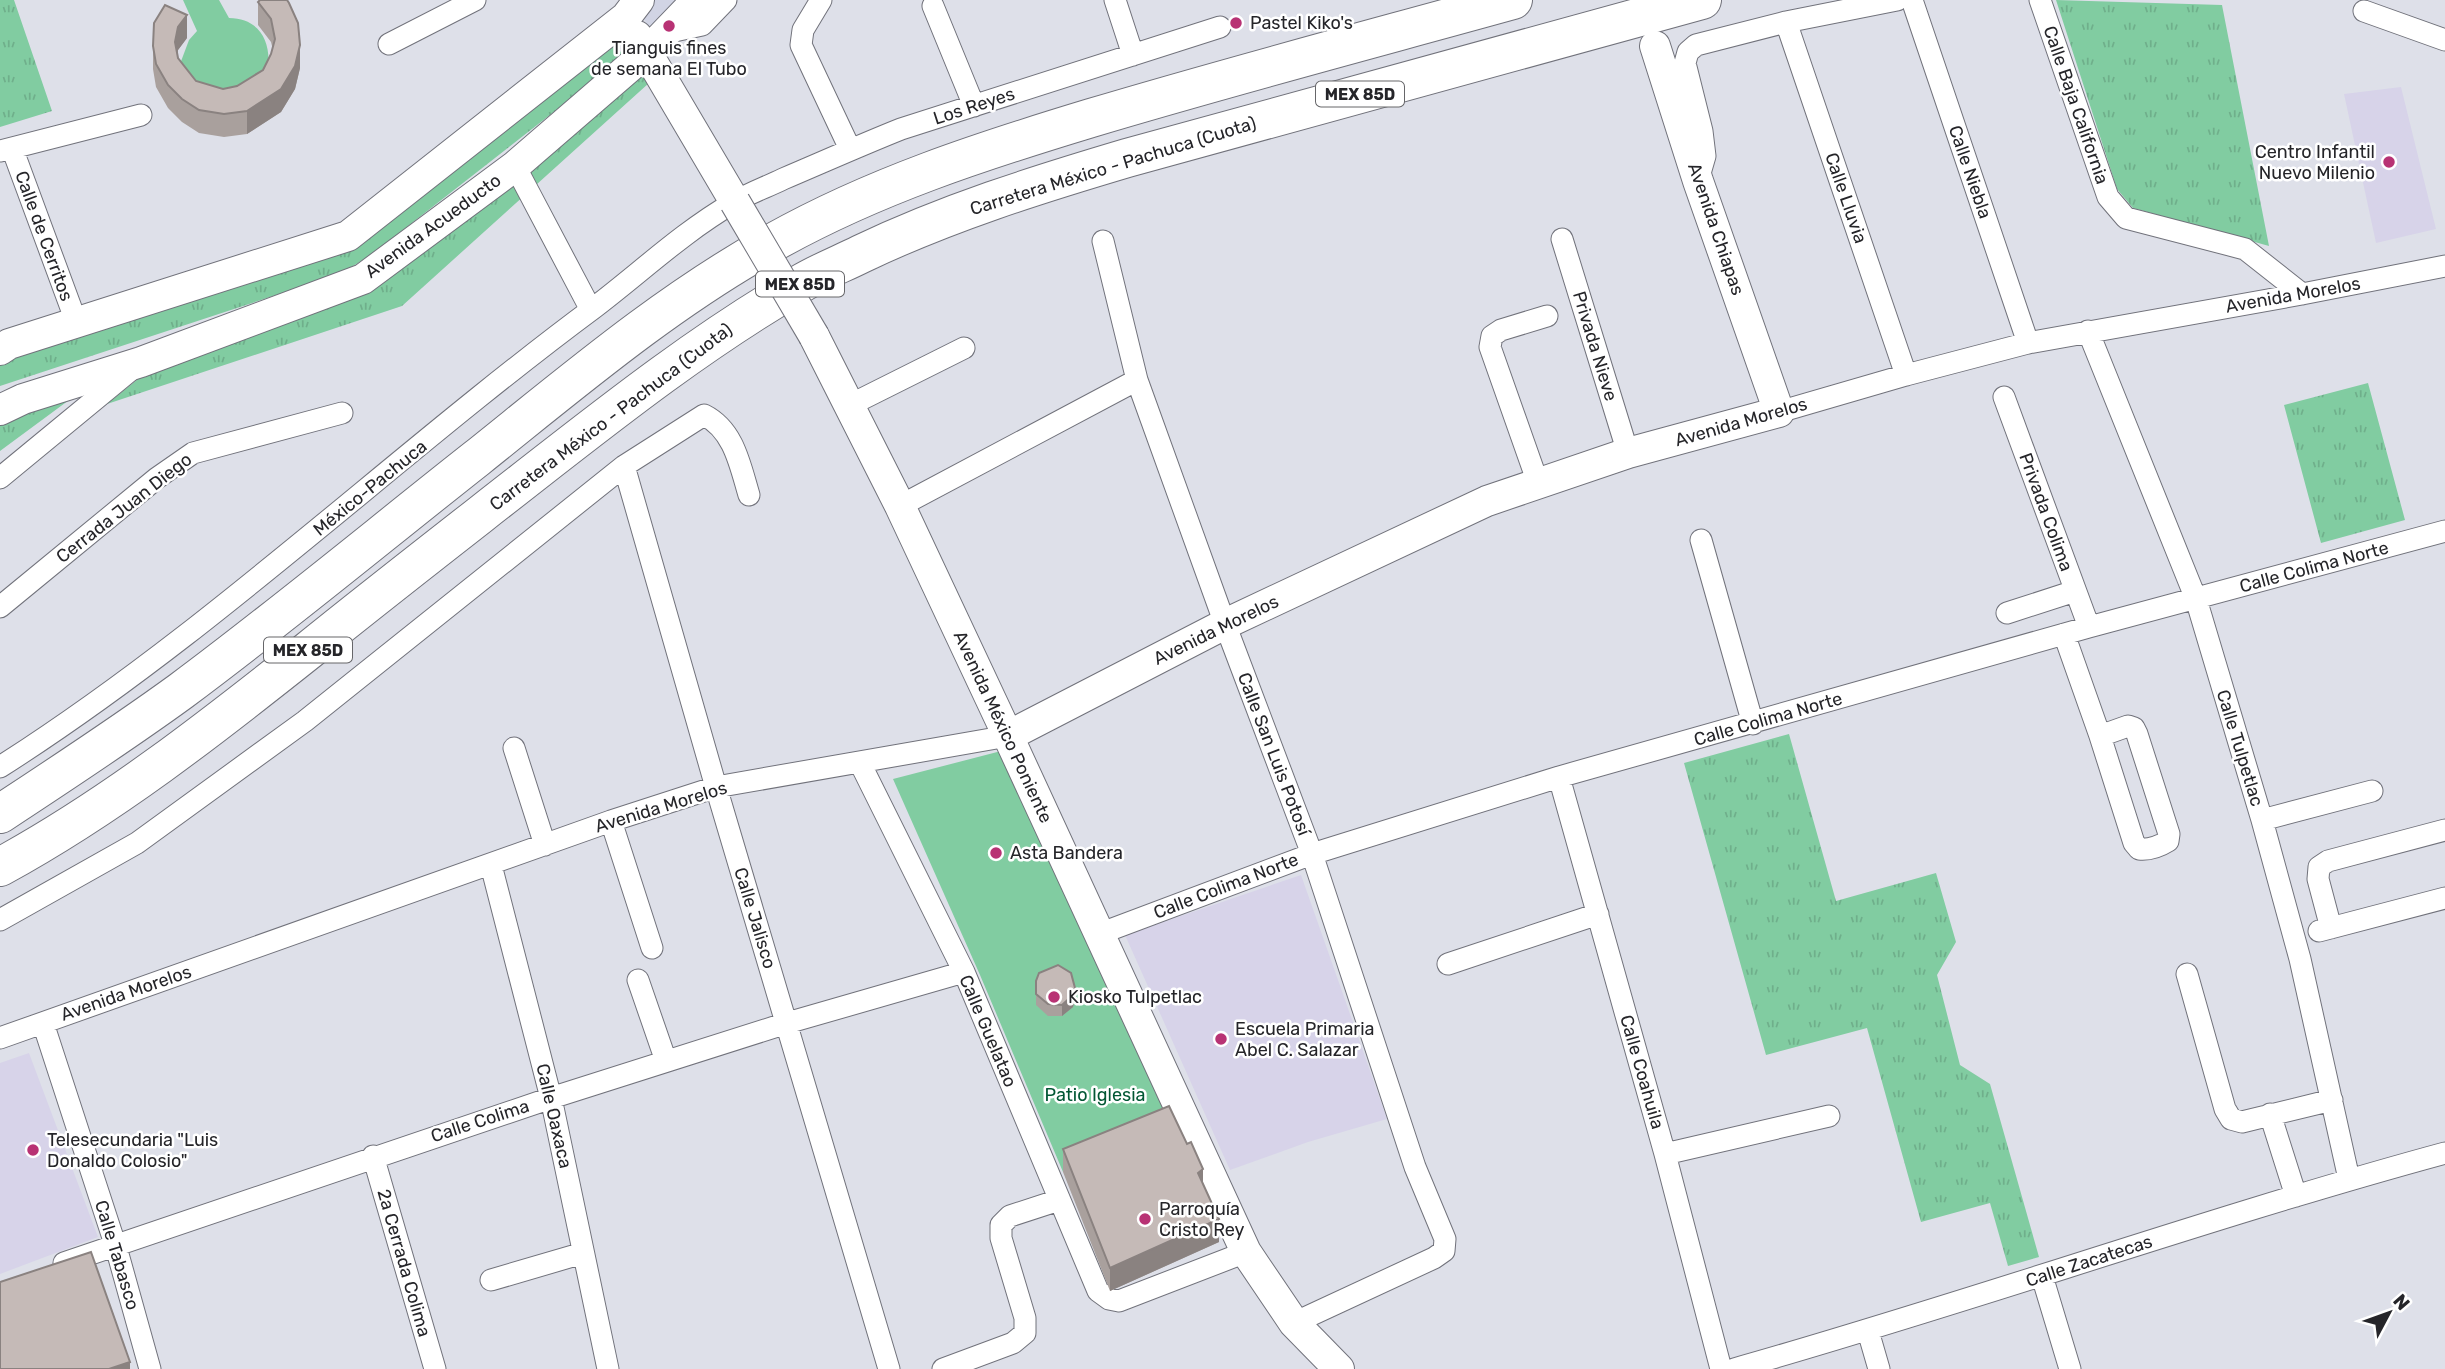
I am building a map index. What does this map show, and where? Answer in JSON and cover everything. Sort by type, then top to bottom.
[{"type":"highway","name":"MEX 85D","points":[[0,814],[75,766],[178,693],[611,352],[711,279],[774,242],[834,210],[909,177],[975,153],[1165,96],[1513,0]]},
{"type":"highway","name":"Carretera México - Pachuca (Cuota)","points":[[0,867],[159,765],[683,358],[805,281],[907,232],[1028,188],[1127,158],[1702,0]]},
{"type":"street","points":[[389,44],[475,0]]},
{"type":"street","name":"Avenida Acueducto","points":[[0,410],[23,399],[141,362],[363,279],[514,166],[656,42],[696,0]]},
{"type":"street","points":[[656,42],[702,25],[726,0]]},
{"type":"street","points":[[1115,0],[1133,55]]},
{"type":"street","points":[[1698,181],[1705,156],[1702,131],[1685,63],[1688,52],[1696,45],[1786,22],[1897,0]]},
{"type":"street","name":"Calle Niebla","points":[[1912,0],[2028,343]]},
{"type":"street","name":"Calle Baja California","points":[[2040,0],[2108,197],[2126,218],[2245,248],[2302,294]]},
{"type":"street","points":[[819,3],[803,30],[801,45],[850,149]]},
{"type":"street","points":[[0,350],[9,344],[348,236],[627,6]]},
{"type":"street","name":"Avenida México Poniente","points":[[627,6],[656,42],[735,201],[814,336],[900,506],[1246,1252],[1294,1323],[1339,1369]]},
{"type":"street","points":[[933,6],[974,106]]},
{"type":"street","points":[[2364,11],[2445,40]]},
{"type":"street","name":"Calle Lluvia","points":[[1786,22],[1906,375]]},
{"type":"street","name":"Los Reyes","points":[[735,201],[901,129],[1220,27]]},
{"type":"street","name":"Avenida Chiapas","points":[[1656,46],[1698,181],[1779,412]]},
{"type":"street","points":[[6,150],[141,115]]},
{"type":"street","name":"Calle de Cerritos","points":[[6,150],[77,324]]},
{"type":"street","points":[[514,166],[590,310]]},
{"type":"street","name":"México-Pachuca","points":[[0,767],[73,720],[286,557],[565,327],[691,230],[735,201]]},
{"type":"street","name":"Privada Nieve","points":[[1562,239],[1628,453]]},
{"type":"street","name":"Calle San Luis Potosí","points":[[1103,241],[1137,380],[1312,854],[1416,1167],[1445,1239],[1444,1251],[1294,1323]]},
{"type":"street","name":"Avenida Morelos","points":[[0,1038],[611,821],[716,787],[1008,736],[1225,624],[1487,501],[1628,453],[2028,343],[2302,294],[2445,265]]},
{"type":"street","points":[[1538,483],[1490,347],[1492,336],[1501,330],[1547,316]]},
{"type":"street","name":"Calle Tulpetlac","points":[[2088,331],[2196,599],[2300,959],[2349,1179]]},
{"type":"street","points":[[848,406],[964,348]]},
{"type":"street","points":[[0,478],[141,362]]},
{"type":"street","points":[[900,506],[1137,380]]},
{"type":"street","name":"Privada Colima","points":[[2004,397],[2089,627]]},
{"type":"street","name":"Cerrada Juan Diego","points":[[0,607],[157,478],[193,453],[342,413]]},
{"type":"street","points":[[0,920],[137,843],[293,729],[624,466],[704,415],[717,421],[735,447],[749,495]]},
{"type":"street","name":"Calle Jalisco","points":[[624,466],[716,787],[889,1369]]},
{"type":"street","name":"Calle Colima Norte","points":[[1099,934],[1312,854],[1559,777],[2089,627],[2445,531]]},
{"type":"street","points":[[1701,540],[1753,724]]},
{"type":"street","points":[[2007,613],[2075,591]]},
{"type":"street","points":[[2064,634],[2101,736],[2134,843],[2138,849],[2163,845],[2168,841],[2169,834],[2134,728],[2128,726],[2101,736]]},
{"type":"street","points":[[514,748],[545,845]]},
{"type":"street","name":"Calle Guelatao","points":[[860,763],[964,972],[1098,1291],[1119,1301],[1246,1252]]},
{"type":"street","name":"Calle Coahuila","points":[[1559,777],[1665,1154],[1721,1369]]},
{"type":"street","points":[[2262,820],[2372,791]]},
{"type":"street","points":[[611,821],[652,948]]},
{"type":"street","points":[[2445,830],[2328,861],[2319,867],[2318,879],[2324,929],[2445,898]]},
{"type":"street","name":"Calle Oaxaca","points":[[491,865],[551,1098],[608,1369]]},
{"type":"street","points":[[1448,964],[1598,914]]},
{"type":"street","name":"Calle Colima","points":[[39,1271],[551,1098],[787,1023],[964,972]]},
{"type":"street","points":[[2187,974],[2225,1109],[2231,1119],[2242,1122],[2332,1100]]},
{"type":"street","points":[[638,980],[666,1061]]},
{"type":"street","name":"Calle Tabasco","points":[[43,1023],[116,1247],[150,1369]]},
{"type":"street","points":[[2270,1114],[2296,1196]]},
{"type":"street","points":[[1665,1154],[1829,1116]]},
{"type":"street","name":"Calle Zacatecas","points":[[1734,1369],[1868,1331],[2349,1179],[2445,1153]]},
{"type":"street","name":"2a Cerrada Colima","points":[[373,1157],[435,1369]]},
{"type":"street","points":[[943,1369],[1013,1343],[1025,1333],[1025,1318],[1001,1238],[1001,1225],[1010,1216],[1059,1200]]},
{"type":"street","points":[[491,1280],[583,1253]]},
{"type":"street","points":[[2042,1276],[2070,1369]]},
{"type":"street","points":[[1868,1331],[1879,1369]]},
{"type":"shaded area","name":"Tianguis fines de semana El Tubo","points":[[632,0],[716,0],[664,51]]},
{"type":"shaded area","name":"Centro Infantil Nuevo Milenio","points":[[2401,87],[2436,229],[2376,243],[2344,94]]},
{"type":"shaded area","points":[[1301,875],[1387,1119],[1308,1142],[1230,1170],[1125,935]]},
{"type":"shaded area","name":"Telesecundaria \"Luis Donaldo Colosio\"","points":[[29,1053],[98,1237],[0,1274],[0,1063]]},
{"type":"green space","points":[[0,0],[14,0],[52,111],[0,127]]},
{"type":"green space","points":[[183,0],[219,0],[229,18],[241,19],[258,29],[267,46],[266,77],[209,105],[180,64],[189,40],[197,31]]},
{"type":"green space","points":[[2056,0],[2222,5],[2269,246],[2133,208],[2117,189]]},
{"type":"green space","points":[[612,39],[624,57],[371,255],[340,274],[0,386],[0,362],[323,256]]},
{"type":"green space","points":[[638,69],[649,83],[402,306],[107,404],[153,367],[364,289]]},
{"type":"green space","points":[[2368,383],[2405,520],[2321,543],[2284,405]]},
{"type":"green space","points":[[84,389],[0,451],[0,422]]},
{"type":"green space","points":[[1789,734],[1836,901],[1936,873],[1956,942],[1937,975],[1960,1065],[1990,1084],[2039,1257],[2008,1266],[1990,1203],[1921,1222],[1867,1028],[1766,1055],[1684,763]]},
{"type":"green space","name":"Patio Iglesia","points":[[1005,750],[1179,1126],[1063,1172],[893,779]]},
{"type":"building","points":[[287,0],[298,23],[300,45],[295,66],[281,89],[247,111],[224,114],[199,110],[182,99],[168,85],[156,64],[153,46],[154,23],[165,5],[187,15],[178,27],[175,42],[178,58],[196,81],[223,89],[237,86],[263,70],[271,54],[275,39],[271,19],[258,2]]},
{"type":"building","points":[[1058,965],[1071,973],[1075,988],[1073,995],[1062,1005],[1048,1004],[1036,994],[1036,981],[1039,973]]},
{"type":"building","name":"Parroquía Cristo Rey","points":[[1169,1106],[1187,1144],[1191,1142],[1203,1169],[1198,1173],[1219,1219],[1110,1268],[1063,1149]]},
{"type":"building","points":[[91,1252],[130,1362],[109,1369],[0,1369],[0,1282]]},
{"type":"place","name":"Pastel Kiko's","points":[[1236,23]]},
{"type":"place","name":"Tianguis fines de semana El Tubo","points":[[669,26]]},
{"type":"place","name":"Centro Infantil Nuevo Milenio","points":[[2389,162]]},
{"type":"place","name":"Asta Bandera","points":[[996,853]]},
{"type":"place","name":"Kiosko Tulpetlac","points":[[1054,997]]},
{"type":"place","name":"Escuela Primaria Abel C. Salazar","points":[[1221,1039]]},
{"type":"place","name":"Telesecundaria \"Luis Donaldo Colosio\"","points":[[33,1150]]},
{"type":"place","name":"Parroquía Cristo Rey","points":[[1145,1219]]}]
